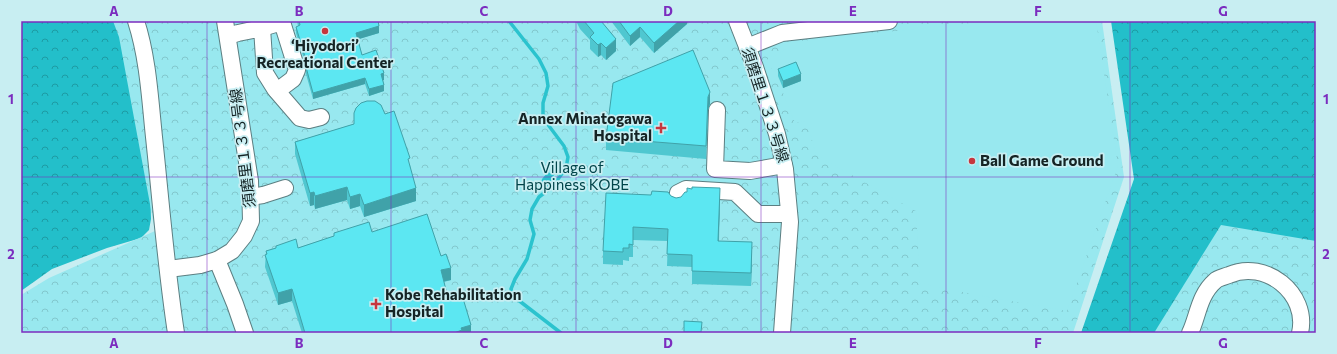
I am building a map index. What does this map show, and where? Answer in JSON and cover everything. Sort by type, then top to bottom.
[{"type":"street","points":[[136,21],[149,84],[170,296],[176,333]]},
{"type":"street","name":"須磨里１３３号線","points":[[737,21],[777,134],[784,165],[790,222],[782,333]]},
{"type":"street","points":[[747,47],[782,33],[889,21]]},
{"type":"street","points":[[227,29],[238,32],[262,28],[282,22],[297,70],[293,79],[277,91]]},
{"type":"street","points":[[262,28],[265,73],[277,91],[300,118],[309,120],[321,117]]},
{"type":"street","name":"須磨里１３３号線","points":[[168,269],[200,265],[217,260],[232,251],[244,236],[250,221],[250,181],[227,29]]},
{"type":"street","points":[[717,110],[715,169],[750,172],[784,165]]},
{"type":"street","points":[[251,197],[285,188]]},
{"type":"street","points":[[677,201],[678,193],[686,189],[735,192],[758,214],[789,214]]},
{"type":"street","points":[[217,260],[236,304],[245,333]]},
{"type":"street","points":[[1190,333],[1204,294],[1215,280],[1238,271],[1261,272],[1277,279],[1291,291],[1299,308],[1302,323],[1300,333]]},
{"type":"green space","points":[[21,21],[126,21],[150,184],[151,219],[149,230],[141,238],[107,248],[52,269],[21,291]]},
{"type":"green space","name":"Village of Happiness KOBE","points":[[113,21],[1102,21],[1124,177],[1073,333],[21,333],[21,295],[49,278],[155,231],[119,37]]},
{"type":"green space","name":"Ball Game Ground","points":[[991,21],[1096,21],[1118,166],[1067,311],[920,283],[916,211],[816,155],[807,121],[795,123],[774,70],[761,63],[800,41]]},
{"type":"green space","points":[[1111,21],[1316,21],[1316,269],[1161,333],[1081,333],[1134,179]]},
{"type":"green space","points":[[1221,225],[1316,241],[1316,333],[1154,333]]},
{"type":"shaded area","points":[[548,172],[554,175],[549,186],[545,187],[541,184],[542,179]]},
{"type":"building","points":[[299,21],[378,21],[379,26],[356,33],[362,55],[376,50],[384,73],[381,74],[384,85],[369,89],[365,78],[313,93],[306,67],[306,60],[296,27],[300,25]]},
{"type":"building","points":[[584,21],[601,21],[616,39],[606,48],[601,43],[598,45],[590,37],[594,33]]},
{"type":"building","points":[[619,21],[679,21],[654,43],[640,27],[630,36]]},
{"type":"building","points":[[693,50],[710,92],[708,97],[706,146],[606,138],[613,83]]},
{"type":"building","points":[[796,62],[801,74],[783,81],[778,69]]},
{"type":"building","points":[[375,101],[381,105],[385,114],[394,111],[410,158],[408,159],[416,188],[364,205],[360,194],[350,197],[347,187],[315,196],[314,192],[310,193],[295,142],[354,124],[354,113],[356,108],[361,103]]},
{"type":"building","points":[[692,187],[720,188],[718,241],[752,242],[751,273],[692,271],[692,255],[667,254],[668,229],[633,227],[633,245],[629,244],[629,248],[623,248],[623,252],[603,251],[606,193],[651,195],[652,191],[668,192],[671,196],[676,198],[681,197],[685,192],[687,192],[687,188],[692,189]]},
{"type":"building","points":[[427,214],[441,256],[446,254],[451,268],[441,270],[447,294],[451,294],[452,298],[462,295],[471,325],[461,328],[462,330],[454,333],[305,333],[292,289],[278,293],[265,255],[267,254],[266,251],[296,239],[298,248],[334,236],[334,233],[369,222],[372,232]]},
{"type":"building","points":[[684,321],[702,322],[701,332],[684,332]]},
{"type":"waterway","points":[[509,21],[539,59],[546,73],[548,86],[543,103],[543,114],[549,126],[564,146],[568,157],[566,168],[553,186],[539,197],[532,209],[530,220],[534,234],[527,259],[511,289],[513,296],[561,333]]},
{"type":"place","name":"‘Hiyodori’ Recreational Center","points":[[325,31]]},
{"type":"place","name":"Annex Minatogawa Hospital","points":[[661,128]]},
{"type":"place","name":"Ball Game Ground","points":[[972,161]]},
{"type":"place","name":"Kobe Rehabilitation Hospital","points":[[376,304]]}]
